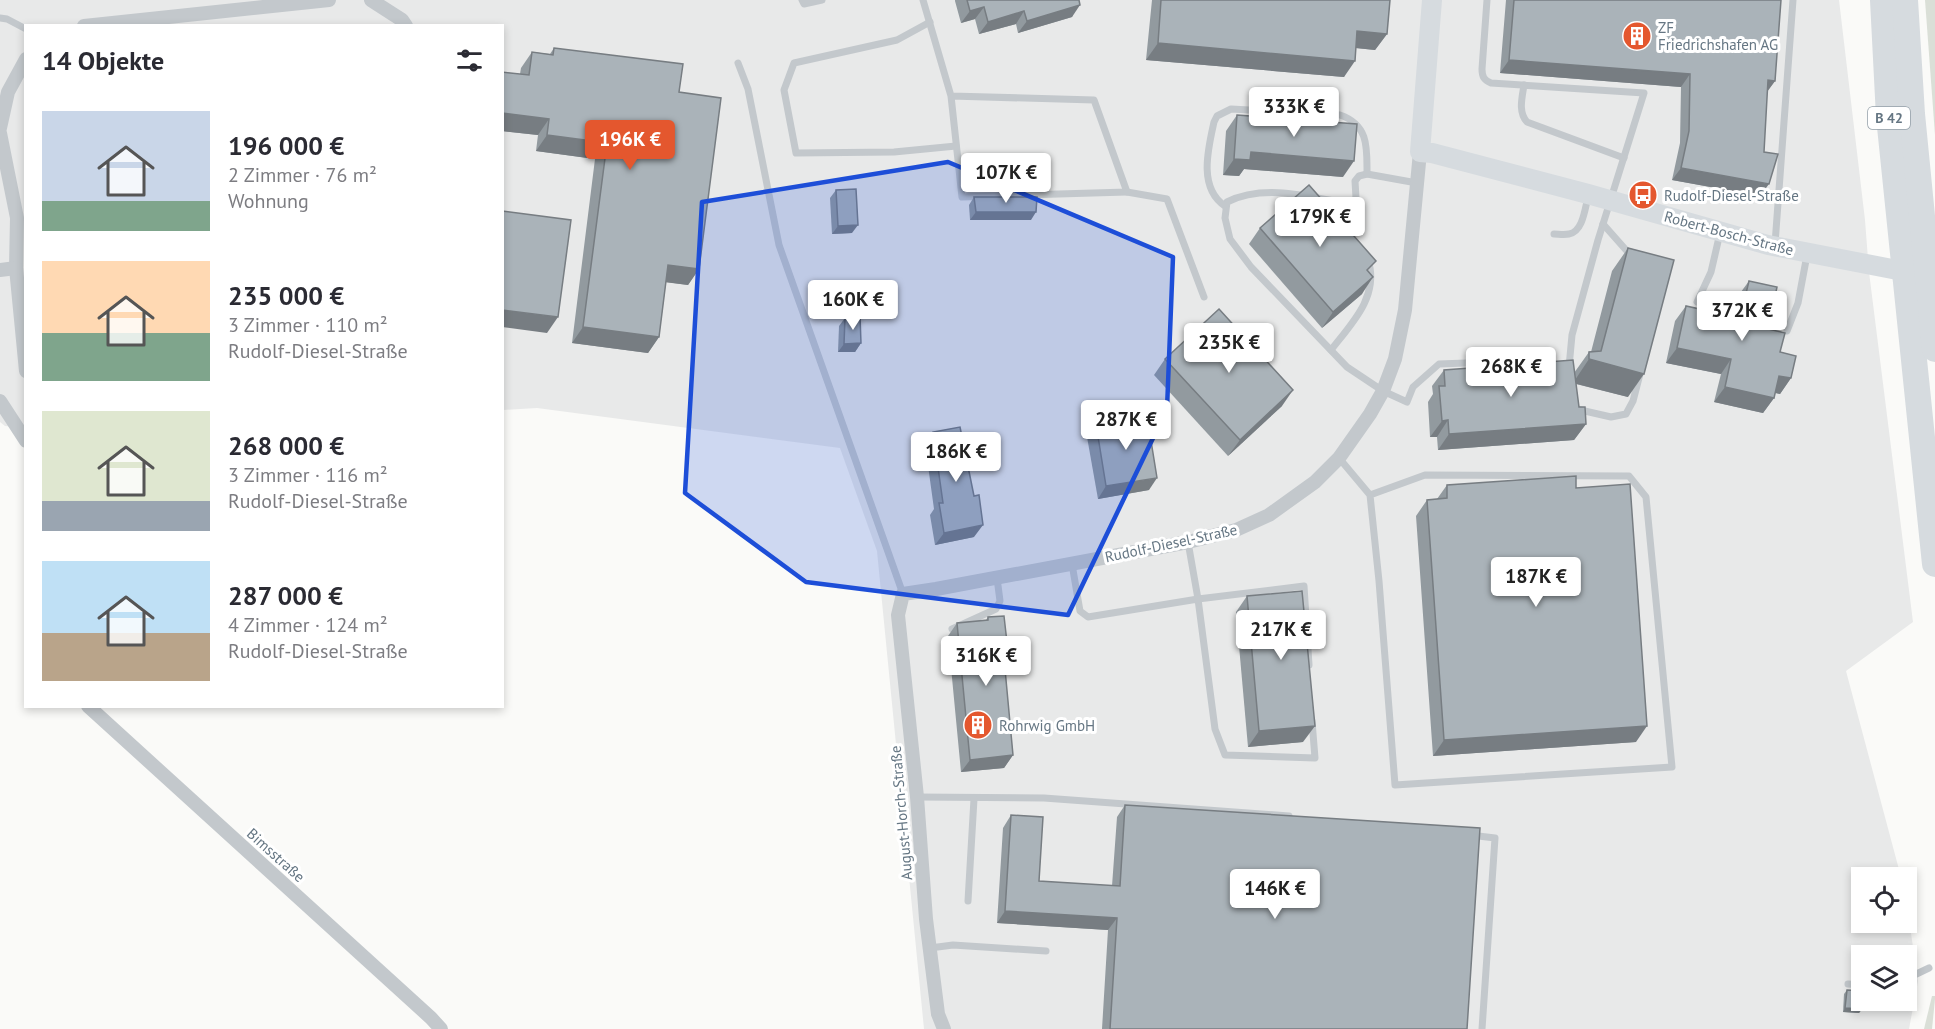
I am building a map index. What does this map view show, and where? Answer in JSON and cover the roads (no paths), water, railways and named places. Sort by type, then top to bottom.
[{"type":"highway","name":"B 42","points":[[1883,0],[1889,117],[1912,235]]},
{"type":"highway","name":"B 42","points":[[1905,0],[1912,114],[1912,235],[1935,564]]},
{"type":"highway","name":"B 42","points":[[1919,313],[1935,349]]},
{"type":"street","points":[[101,24],[289,2],[329,0]]},
{"type":"street","points":[[371,0],[405,24]]},
{"type":"street","name":"Rudolf-Diesel-Straße","points":[[903,594],[1188,542],[1236,530],[1261,520],[1301,494],[1339,458],[1361,429],[1383,391],[1395,359],[1402,330],[1420,152],[1432,0]]},
{"type":"street","points":[[0,128],[8,92],[24,63]]},
{"type":"street","points":[[0,133],[17,218],[16,268],[24,350]]},
{"type":"street","name":"Robert-Bosch-Straße","points":[[1420,152],[1611,200],[1775,246],[1935,277]]},
{"type":"street","points":[[0,270],[16,268]]},
{"type":"street","points":[[0,401],[24,438]]},
{"type":"street","name":"August-Horch-Straße","points":[[903,594],[898,615],[930,948],[938,1014],[944,1029]]},
{"type":"street","name":"Bimsstraße","points":[[90,708],[441,1029]]},
{"type":"lane","points":[[802,0],[804,3],[822,0]]},
{"type":"lane","points":[[923,0],[951,96],[962,197],[1127,192],[1167,199],[1204,297]]},
{"type":"lane","points":[[1487,0],[1482,76],[1486,81],[1644,93],[1572,334],[1568,373]]},
{"type":"lane","points":[[1775,246],[1793,0]]},
{"type":"lane","points":[[0,18],[24,28]]},
{"type":"lane","points":[[930,22],[897,40],[794,63],[784,90],[796,153],[894,152],[956,146]]},
{"type":"lane","points":[[738,63],[748,89],[779,245],[903,594]]},
{"type":"lane","points":[[1524,85],[1521,108],[1527,122],[1624,158]]},
{"type":"lane","points":[[951,96],[1094,100],[1127,192]]},
{"type":"lane","points":[[1225,206],[1219,202],[1209,186],[1207,171],[1214,122],[1217,116],[1231,109],[1340,115],[1350,118],[1358,123],[1363,132],[1367,174]]},
{"type":"lane","points":[[1417,183],[1367,174],[1357,178],[1356,198],[1352,202],[1344,203],[1280,193],[1249,195],[1232,199],[1225,206],[1227,229],[1251,267],[1347,366],[1383,391],[1407,402],[1413,387],[1439,364],[1544,360]]},
{"type":"lane","points":[[1554,234],[1569,234],[1576,230],[1580,225],[1588,194]]},
{"type":"lane","points":[[1319,198],[1326,208]]},
{"type":"lane","points":[[1603,224],[1626,250],[1640,259]]},
{"type":"lane","points":[[1697,302],[1711,272],[1721,231]]},
{"type":"lane","points":[[1787,331],[1798,303],[1808,253]]},
{"type":"lane","points":[[1331,350],[1364,305],[1369,294],[1370,269],[1364,254]]},
{"type":"lane","points":[[1572,404],[1579,410],[1611,417],[1626,414],[1633,401],[1642,367]]},
{"type":"lane","points":[[1339,458],[1370,495],[1395,785],[1672,767],[1646,497],[1629,476],[1425,475],[1370,495]]},
{"type":"lane","points":[[1188,542],[1215,729],[1225,755],[1315,758],[1312,712]]},
{"type":"lane","points":[[1072,564],[1080,611],[1088,617],[1198,599],[1304,586],[1310,678]]},
{"type":"lane","points":[[952,629],[996,609],[1000,601],[997,578]]},
{"type":"lane","points":[[917,797],[1044,798],[1302,817]]},
{"type":"lane","points":[[968,901],[974,799]]},
{"type":"lane","points":[[1461,834],[1495,838],[1482,1029]]},
{"type":"lane","points":[[930,948],[953,945],[1046,951]]},
{"type":"lane","points":[[1917,974],[1929,968]]},
{"type":"place","name":"ZF Friedrichshafen AG","points":[[1637,36]]},
{"type":"place","name":"Rudolf-Diesel-Straße","points":[[1643,195]]},
{"type":"place","name":"Rohrwig GmbH","points":[[978,725]]}]
